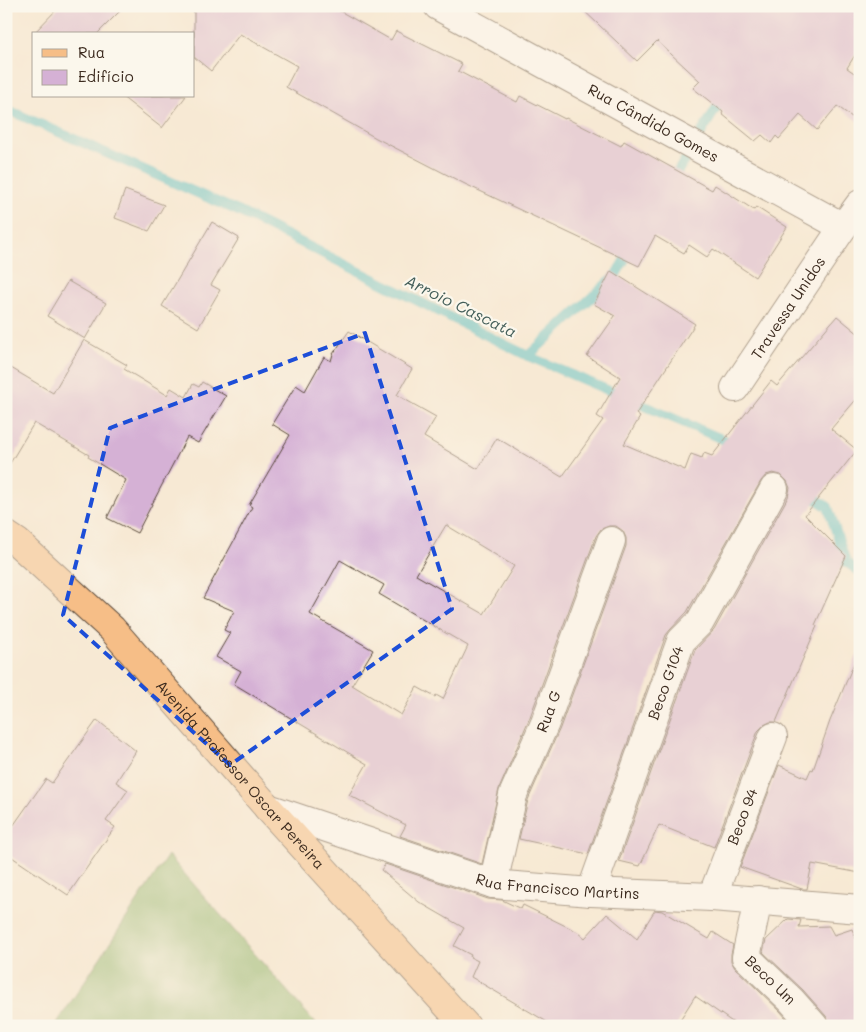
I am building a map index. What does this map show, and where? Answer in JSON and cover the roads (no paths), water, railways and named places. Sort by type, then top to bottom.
[{"type":"main road","name":"Avenida Professor Oscar Pereira","points":[[6,535],[18,542],[112,629],[268,808],[466,1026]]},
{"type":"street","name":"Rua Cândido Gomes","points":[[438,6],[843,227]]},
{"type":"street","points":[[843,227],[860,204]]},
{"type":"street","name":"Travessa Unidos","points":[[735,388],[843,227]]},
{"type":"street","name":"Beco G104","points":[[591,892],[681,641],[700,622],[774,489]]},
{"type":"street","name":"Rua G","points":[[493,884],[513,795],[545,723],[611,541]]},
{"type":"street","name":"Beco 94","points":[[712,896],[773,737]]},
{"type":"street","name":"Rua Francisco Martins","points":[[268,808],[493,884],[591,892],[712,896],[860,909]]},
{"type":"street","name":"Beco Um","points":[[758,900],[746,957],[814,1026]]},
{"type":"waterway","points":[[672,181],[723,97]]},
{"type":"waterway","name":"Arroio Cascata","points":[[6,109],[238,211],[528,356],[736,445]]},
{"type":"waterway","points":[[528,356],[615,276],[631,249]]},
{"type":"waterway","name":"Arroio Cascata","points":[[806,492],[828,507],[846,562],[860,572]]}]
